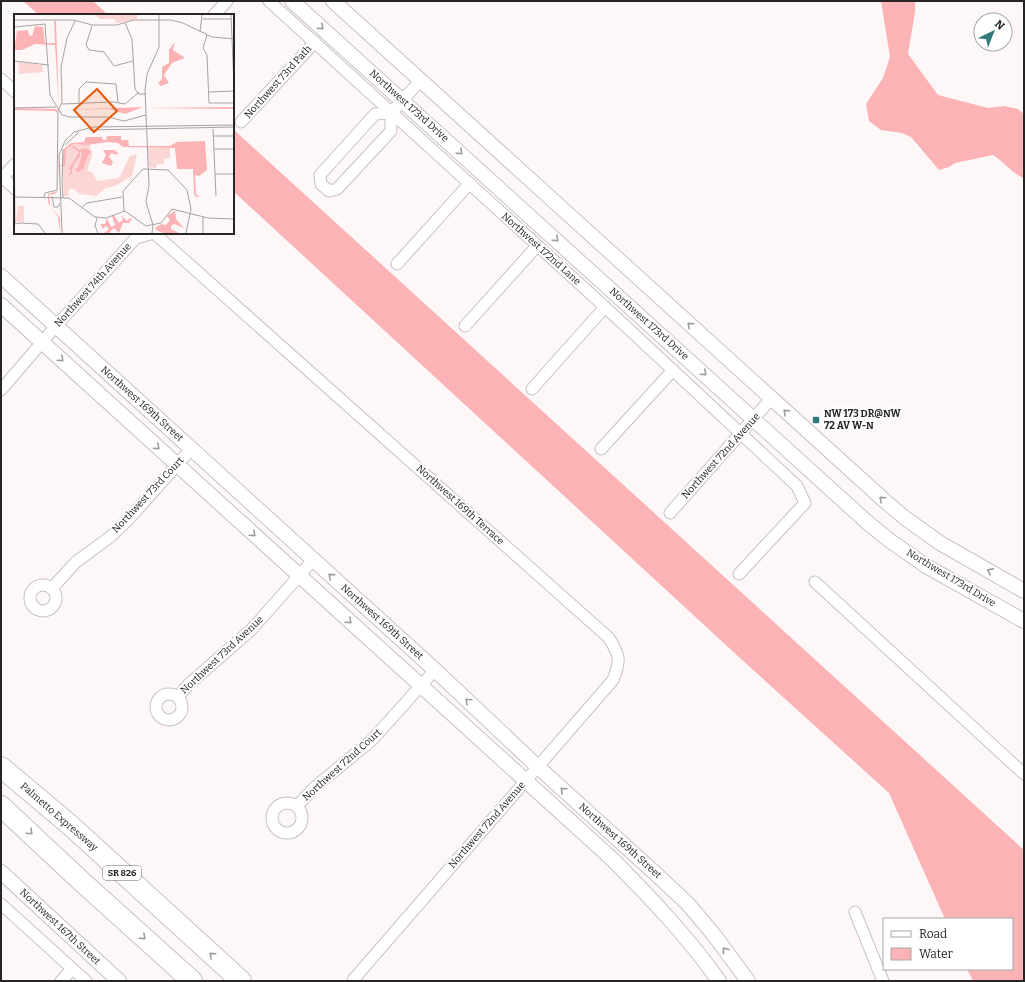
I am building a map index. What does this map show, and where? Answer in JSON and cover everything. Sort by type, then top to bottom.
[{"type":"highway","name":"Palmetto Expressway","points":[[1,767],[70,825],[241,981]]},
{"type":"highway","points":[[1,806],[192,981]]},
{"type":"street","points":[[215,14],[227,1]]},
{"type":"street","name":"Northwest 172nd Lane","points":[[269,1],[605,307],[797,486],[804,503],[739,574]]},
{"type":"street","name":"Northwest 173rd Drive","points":[[292,1],[863,518],[889,540],[926,566],[1024,621]]},
{"type":"street","points":[[332,1],[905,518],[940,543],[1024,591]]},
{"type":"street","name":"Northwest 73rd Path","points":[[241,122],[315,42]]},
{"type":"street","points":[[1,79],[14,91]]},
{"type":"street","points":[[391,113],[374,114],[320,175],[321,184],[329,191],[337,189],[391,131],[391,113],[421,80]]},
{"type":"street","points":[[14,165],[2,177],[14,189]]},
{"type":"street","points":[[397,264],[470,183]]},
{"type":"street","name":"Northwest 74th Avenue","points":[[1,390],[56,326],[136,238],[150,234]]},
{"type":"street","name":"Northwest 74th Avenue","points":[[155,234],[287,351]]},
{"type":"street","points":[[465,326],[537,246]]},
{"type":"street","name":"Northwest 169th Street","points":[[1,276],[314,560],[688,904],[714,935],[748,981]]},
{"type":"street","name":"Northwest 169th Street","points":[[1,305],[611,858],[671,920],[700,954],[719,981]]},
{"type":"street","points":[[532,389],[605,307]]},
{"type":"street","name":"Northwest 169th Terrace","points":[[287,351],[609,638],[618,652],[618,667]]},
{"type":"street","points":[[601,449],[673,370]]},
{"type":"street","name":"Northwest 72nd Avenue","points":[[670,513],[772,399]]},
{"type":"street","name":"Northwest 73rd Court","points":[[52,588],[76,562],[110,537],[128,520],[191,449]]},
{"type":"street","name":"Northwest 73rd Avenue","points":[[178,697],[188,685],[252,629],[314,560]]},
{"type":"street","points":[[815,582],[1024,774]]},
{"type":"street","name":"Northwest 72nd Avenue","points":[[353,980],[613,680],[618,667]]},
{"type":"street","name":"Northwest 72nd Court","points":[[296,806],[315,787],[372,740],[434,670]]},
{"type":"street","name":"Northwest 167th Street","points":[[1,872],[120,981]]},
{"type":"street","points":[[1,904],[86,981]]},
{"type":"street","points":[[855,912],[884,981]]},
{"type":"street","points":[[61,981],[72,969]]},
{"type":"water","points":[[23,1],[93,1],[107,14],[38,14]]},
{"type":"water","points":[[881,1],[915,1],[915,12],[908,54],[938,95],[988,108],[1004,106],[1018,109],[1024,114],[1024,178],[1016,174],[993,155],[955,163],[949,167],[939,170],[911,137],[902,133],[881,130],[869,121],[866,104],[883,78],[890,57]]},
{"type":"water","points":[[234,130],[1024,850],[1024,981],[973,981],[968,970],[1013,970],[1013,918],[945,918],[889,793],[740,658],[234,192]]},
{"type":"place","name":"NW 173 DR@NW 72 AV W-N","points":[[816,420]]}]
